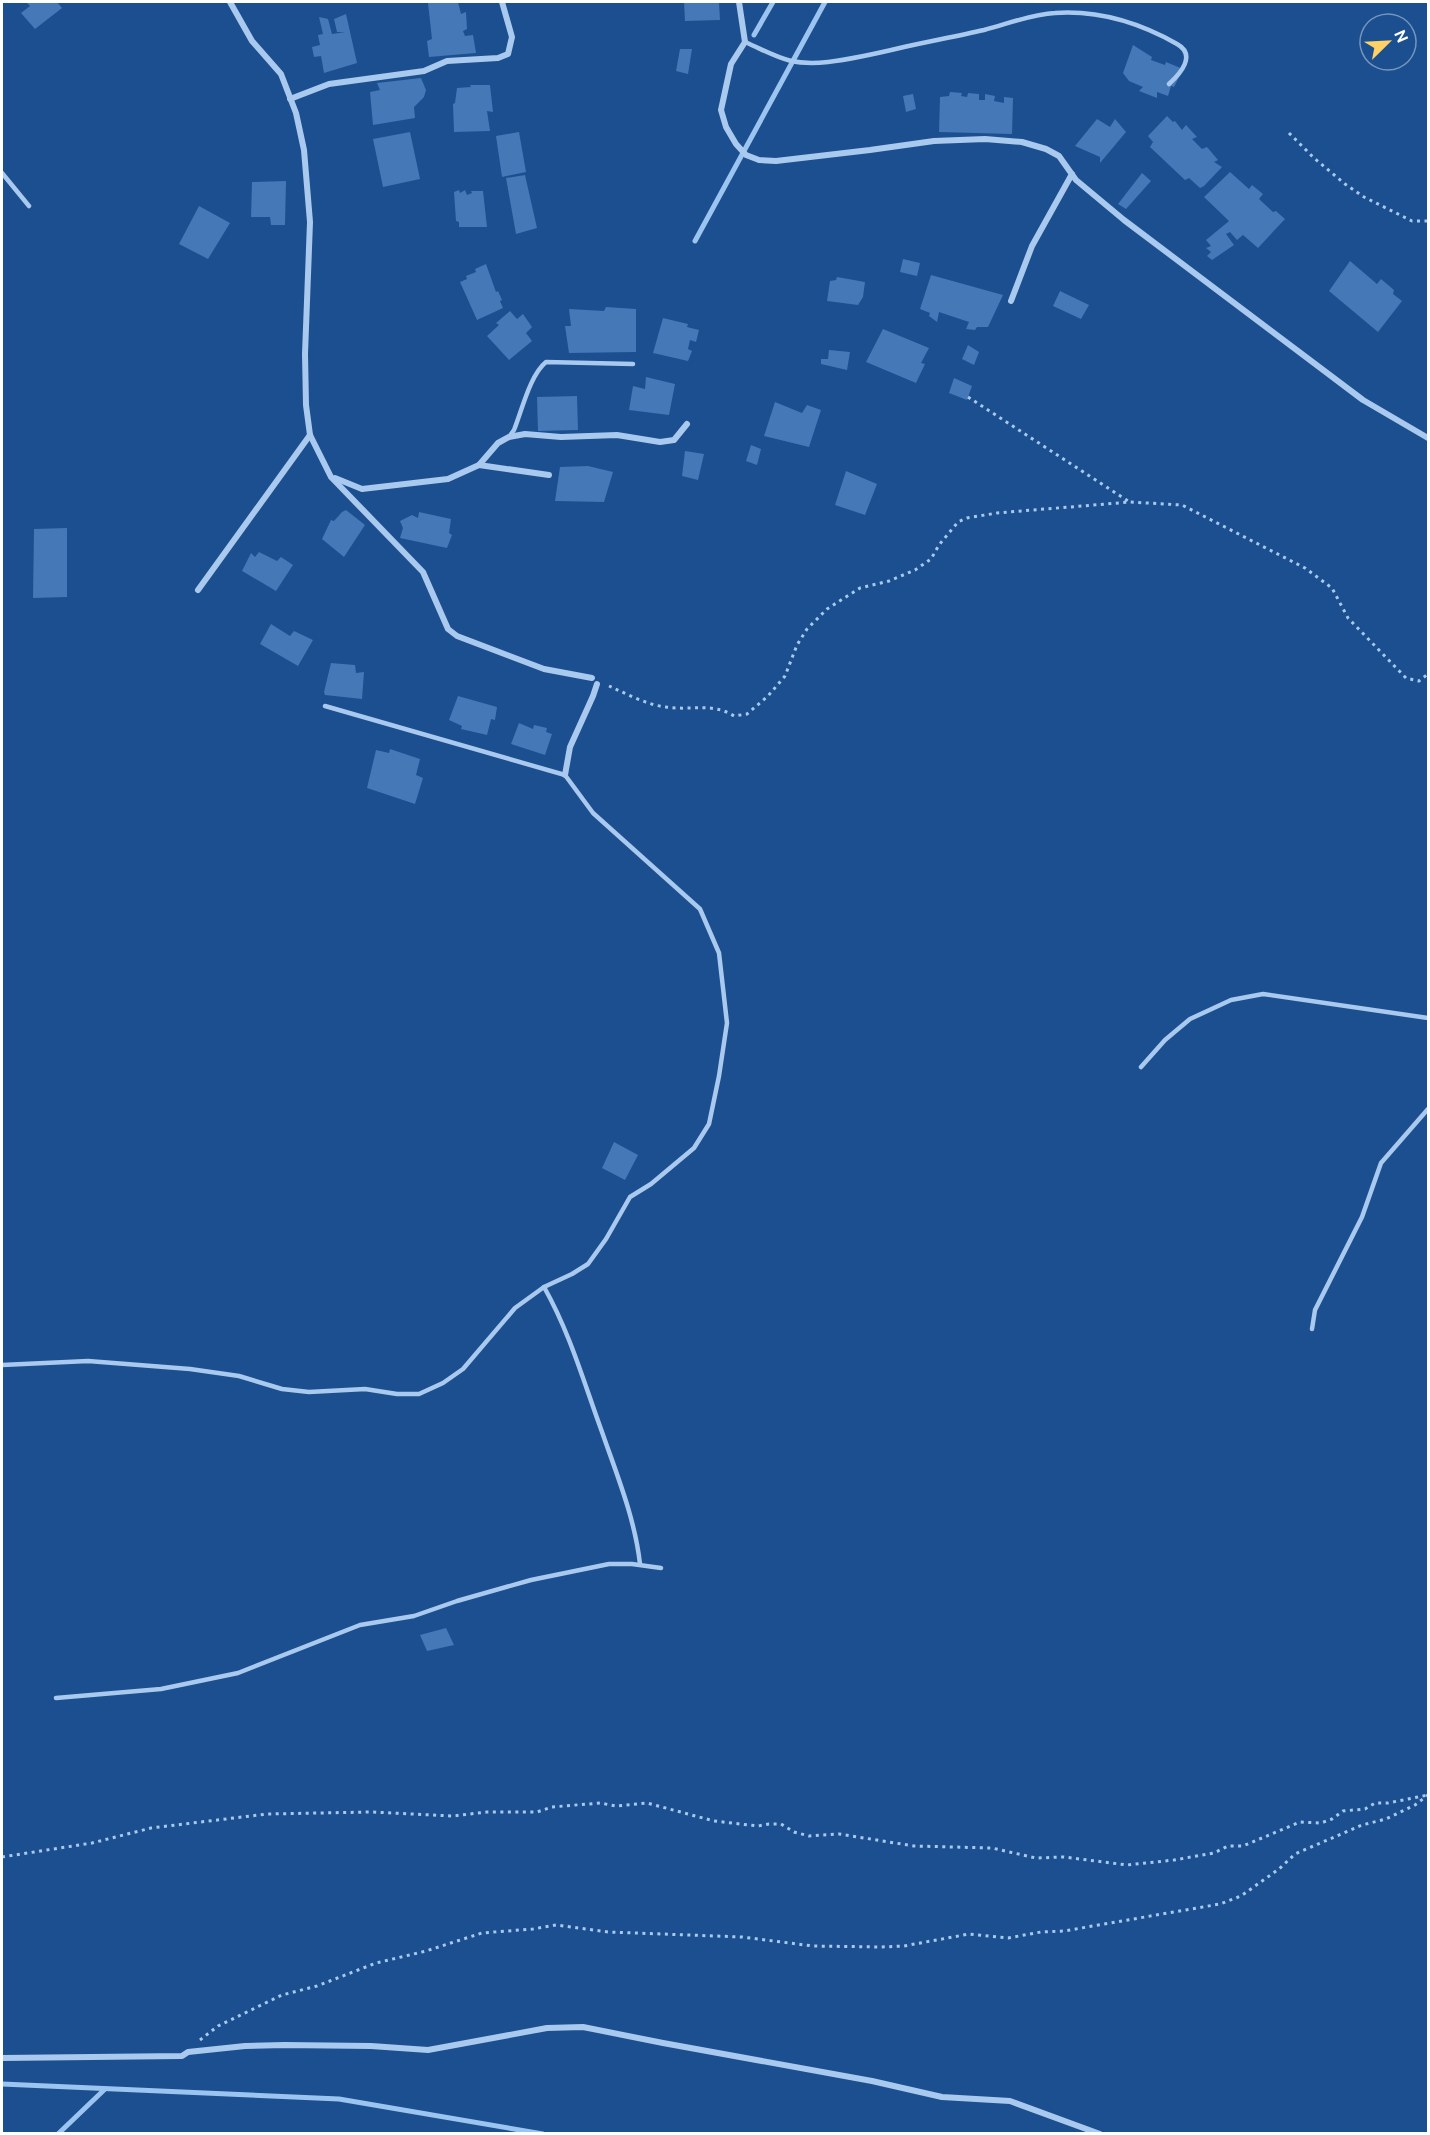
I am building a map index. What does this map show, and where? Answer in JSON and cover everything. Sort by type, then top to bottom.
[{"type":"street","points":[[230,2],[252,41],[281,74],[296,113],[304,150],[310,222],[305,354],[306,405],[310,435],[332,477],[423,572],[448,629],[457,636],[544,669],[594,681],[593,696],[570,747],[565,775]]},
{"type":"street","points":[[290,99],[329,84],[423,71],[447,61],[498,58],[508,54],[512,37],[502,2]]},
{"type":"street","points":[[739,2],[745,42],[731,64],[721,110],[726,127],[746,155],[759,160],[776,160],[934,141],[985,139],[1022,142],[1046,148],[1059,156],[1076,180],[1124,220],[1363,400],[1428,438]]},
{"type":"street","points":[[1011,301],[1032,246],[1072,174]]},
{"type":"street","points":[[332,477],[362,489],[448,479],[479,465],[498,443],[509,437],[525,434],[561,438],[617,435],[660,442],[674,440],[687,424]]},
{"type":"street","points":[[198,590],[310,435]]},
{"type":"street","points":[[479,465],[549,475]]},
{"type":"street","points":[[2,2058],[182,2056],[188,2052],[245,2046],[284,2045],[371,2046],[428,2050],[547,2028],[584,2027],[872,2081],[942,2097],[1010,2101],[1100,2133]]},
{"type":"lane","points":[[745,42],[789,62],[827,62],[975,32],[1041,15],[1090,13],[1110,16],[1148,28],[1182,47],[1186,55],[1185,64],[1181,72],[1169,84]]},
{"type":"lane","points":[[2,173],[29,206]]},
{"type":"lane","points":[[509,437],[514,430],[539,367],[546,362],[633,364]]},
{"type":"lane","points":[[2,1365],[88,1361],[229,1375],[309,1392],[365,1389],[397,1394],[419,1394],[443,1383],[463,1370],[515,1308],[544,1287],[588,1264],[606,1239],[630,1197],[651,1184],[694,1148],[709,1124],[720,1076],[728,1023],[719,953],[700,909],[593,813],[565,775],[325,706]]},
{"type":"lane","points":[[1141,1067],[1165,1040],[1190,1019],[1231,1000],[1263,994],[1428,1018]]},
{"type":"lane","points":[[1312,1329],[1315,1310],[1362,1217],[1381,1163],[1428,1109]]},
{"type":"lane","points":[[544,1287],[566,1329],[627,1506],[640,1564]]},
{"type":"lane","points":[[56,1698],[183,1686],[249,1669],[360,1626],[414,1616],[513,1584],[609,1564],[640,1564],[661,1568]]},
{"type":"path","points":[[1289,133],[1314,158],[1364,197],[1412,221],[1428,221]]},
{"type":"path","points":[[968,397],[1130,502]]},
{"type":"path","points":[[594,681],[664,707],[707,706],[726,710],[734,716],[747,714],[768,696],[785,676],[807,629],[827,609],[861,588],[890,581],[932,560],[939,545],[958,522],[967,518],[997,513],[1130,502],[1182,505],[1305,568],[1332,588],[1348,618],[1406,678],[1419,681],[1428,674]]},
{"type":"path","points":[[2,1857],[92,1843],[151,1828],[267,1814],[371,1812],[453,1816],[487,1812],[537,1812],[552,1807],[600,1803],[616,1806],[647,1803],[674,1809],[700,1819],[758,1826],[781,1824],[794,1832],[809,1836],[824,1837],[839,1834],[914,1846],[992,1848],[1036,1858],[1064,1857],[1127,1865],[1214,1853],[1228,1846],[1243,1846],[1300,1822],[1321,1823],[1332,1820],[1343,1811],[1356,1808],[1365,1809],[1375,1803],[1388,1803],[1428,1795]]},
{"type":"path","points":[[188,2052],[202,2037],[218,2026],[282,1995],[317,1986],[376,1963],[426,1951],[482,1933],[569,1926],[608,1932],[742,1937],[793,1945],[904,1946],[969,1934],[1008,1938],[1041,1932],[1075,1930],[1220,1904],[1241,1896],[1279,1869],[1295,1854],[1362,1825],[1386,1819],[1416,1805],[1428,1795]]},
{"type":"building","points":[[26,2],[57,2],[62,8],[35,29],[21,13],[30,6]]},
{"type":"building","points":[[458,2],[461,14],[466,12],[467,29],[463,31],[465,36],[473,35],[476,53],[429,57],[427,41],[432,39],[428,3]]},
{"type":"building","points":[[684,2],[719,2],[720,20],[685,21]]},
{"type":"building","points":[[346,14],[357,63],[324,73],[321,56],[314,57],[312,47],[320,45],[318,35],[323,34],[319,17],[328,19],[332,34],[345,32],[337,32],[334,19]]},
{"type":"building","points":[[1133,45],[1152,57],[1151,60],[1165,65],[1166,62],[1183,69],[1174,87],[1171,86],[1168,96],[1157,92],[1157,98],[1139,91],[1143,87],[1129,81],[1123,73]]},
{"type":"building","points":[[680,49],[692,49],[688,74],[676,71]]},
{"type":"building","points":[[421,78],[426,90],[424,97],[414,107],[415,118],[373,125],[370,92],[380,90],[377,83]]},
{"type":"building","points":[[470,85],[490,85],[493,112],[487,111],[490,131],[454,132],[453,104],[457,88],[471,87]]},
{"type":"building","points":[[950,92],[962,93],[961,96],[967,97],[968,93],[979,94],[979,100],[985,100],[985,94],[995,96],[994,101],[1004,103],[1004,97],[1013,98],[1012,134],[939,132],[940,97],[949,96]]},
{"type":"building","points":[[913,94],[916,109],[906,112],[903,96]]},
{"type":"building","points":[[1167,116],[1173,122],[1175,121],[1182,130],[1186,125],[1197,137],[1192,139],[1202,149],[1207,147],[1218,160],[1214,162],[1222,167],[1200,188],[1189,178],[1185,180],[1150,147],[1153,142],[1148,136]]},
{"type":"building","points":[[1097,119],[1110,127],[1115,119],[1126,132],[1100,163],[1100,157],[1075,146]]},
{"type":"building","points":[[410,132],[420,179],[383,187],[373,139]]},
{"type":"building","points":[[519,132],[526,172],[502,177],[496,136]]},
{"type":"building","points":[[1230,172],[1249,189],[1252,185],[1263,194],[1259,199],[1285,219],[1258,248],[1243,235],[1237,240],[1230,232],[1226,234],[1234,245],[1212,260],[1207,256],[1211,252],[1206,248],[1211,246],[1206,240],[1229,221],[1204,197]]},
{"type":"building","points":[[1142,173],[1151,181],[1126,209],[1118,204]]},
{"type":"building","points":[[525,175],[537,228],[516,234],[506,178]]},
{"type":"building","points":[[286,181],[285,225],[271,225],[270,217],[251,217],[252,182]]},
{"type":"building","points":[[459,190],[460,193],[465,190],[467,195],[472,193],[471,191],[483,191],[487,227],[459,227],[459,222],[456,221],[454,192]]},
{"type":"building","points":[[199,206],[230,223],[208,259],[179,244]]},
{"type":"building","points":[[903,259],[920,263],[917,276],[900,272]]},
{"type":"building","points":[[1350,261],[1377,284],[1381,279],[1394,290],[1393,294],[1402,301],[1378,332],[1329,291]]},
{"type":"building","points":[[486,264],[496,292],[498,291],[502,300],[500,301],[503,308],[477,320],[460,282],[467,279],[466,276],[476,272],[475,269]]},
{"type":"building","points":[[931,275],[1003,295],[988,327],[977,327],[975,330],[966,329],[969,322],[939,312],[937,322],[929,316],[930,313],[920,309]]},
{"type":"building","points":[[837,277],[865,282],[863,297],[858,305],[827,301],[830,281],[836,280]]},
{"type":"building","points":[[1060,291],[1089,305],[1081,319],[1053,306]]},
{"type":"building","points":[[606,307],[636,309],[636,352],[569,353],[565,326],[571,326],[569,309],[604,311]]},
{"type":"building","points":[[510,311],[517,319],[523,314],[532,327],[526,333],[532,341],[509,360],[487,336],[499,325],[496,323]]},
{"type":"building","points":[[663,318],[688,324],[687,327],[699,330],[696,342],[690,340],[688,349],[692,351],[688,361],[653,353]]},
{"type":"building","points":[[883,329],[929,348],[921,363],[925,364],[916,383],[866,362]]},
{"type":"building","points":[[968,345],[979,352],[974,365],[962,359]]},
{"type":"building","points":[[829,350],[850,352],[847,370],[821,364],[821,359],[828,359]]},
{"type":"building","points":[[646,377],[675,384],[669,415],[629,410],[633,386],[645,389]]},
{"type":"building","points":[[954,378],[972,386],[967,400],[949,393]]},
{"type":"building","points":[[577,396],[578,430],[538,431],[537,397]]},
{"type":"building","points":[[775,402],[802,413],[807,405],[821,410],[809,447],[764,436]]},
{"type":"building","points":[[751,445],[761,449],[757,465],[746,461]]},
{"type":"building","points":[[685,451],[704,454],[698,480],[682,476]]},
{"type":"building","points":[[588,466],[613,472],[604,502],[555,501],[560,467]]},
{"type":"building","points":[[846,471],[877,484],[865,515],[835,505]]},
{"type":"building","points":[[346,510],[365,525],[344,557],[322,539],[331,520],[334,521]]},
{"type":"building","points":[[419,512],[451,519],[449,533],[452,535],[447,548],[400,538],[403,528],[400,521],[412,515],[418,518]]},
{"type":"building","points":[[67,528],[67,597],[33,598],[34,529]]},
{"type":"building","points":[[259,552],[277,561],[281,557],[293,565],[276,591],[242,571],[251,553],[255,557]]},
{"type":"building","points":[[271,624],[290,636],[294,631],[313,640],[298,666],[260,644]]},
{"type":"building","points":[[331,663],[355,665],[356,673],[364,672],[362,699],[325,695]]},
{"type":"building","points":[[458,696],[497,707],[495,720],[491,719],[487,735],[461,729],[462,726],[449,720]]},
{"type":"building","points":[[519,723],[533,729],[534,725],[547,728],[546,732],[552,734],[545,755],[511,744]]},
{"type":"building","points":[[390,749],[420,759],[416,775],[423,778],[415,804],[367,788],[376,750],[389,753]]},
{"type":"building","points":[[614,1142],[638,1155],[625,1180],[602,1168]]},
{"type":"building","points":[[446,1628],[454,1645],[427,1651],[420,1635]]},
{"type":"waterway","points":[[754,35],[773,2]]},
{"type":"waterway","points":[[695,241],[825,2]]},
{"type":"waterway","points":[[2,2084],[339,2099],[543,2134]]},
{"type":"waterway","points":[[58,2134],[105,2089]]}]
